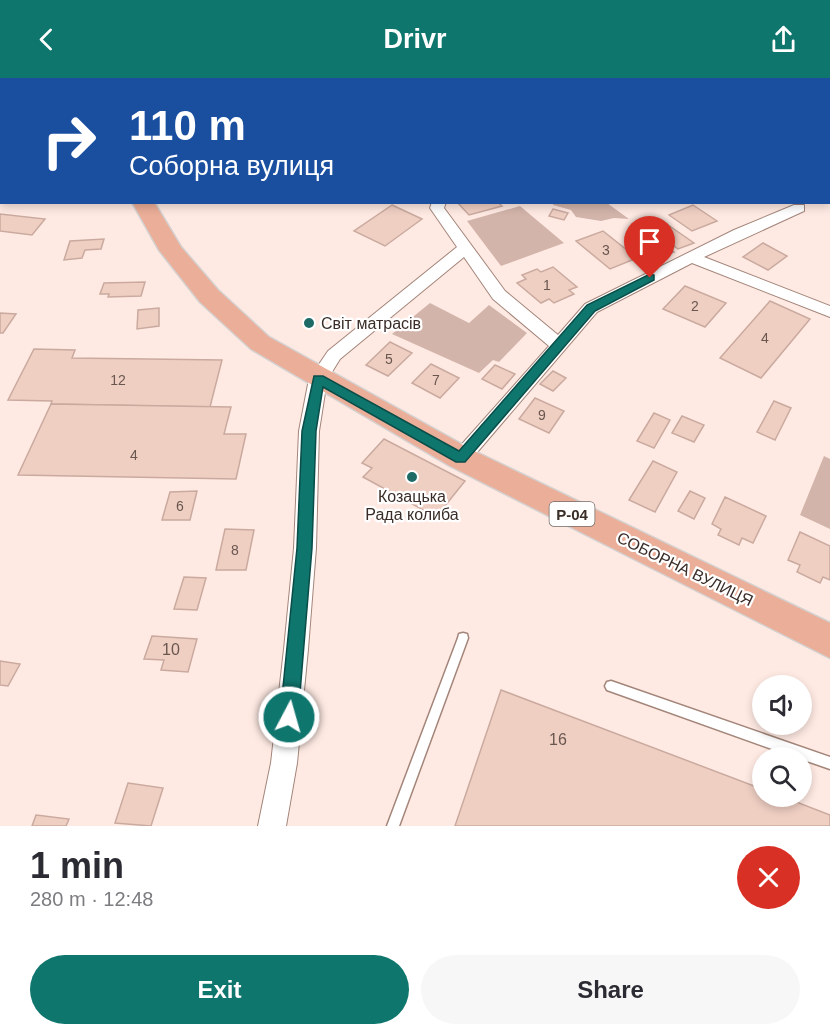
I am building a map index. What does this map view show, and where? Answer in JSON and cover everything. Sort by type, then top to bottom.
[{"type":"main road","name":"СОБОРНА ВУЛИЦЯ","points":[[144,204],[171,250],[209,296],[260,343],[318,379],[460,458],[830,641]]},
{"type":"street","points":[[438,204],[437,208],[500,295],[559,345]]},
{"type":"street","points":[[460,458],[591,308],[690,257],[799,208]]},
{"type":"street","points":[[272,826],[284,763],[296,650],[304,548],[309,431],[318,379],[334,355],[466,248]]},
{"type":"street","points":[[690,257],[830,312]]},
{"type":"lane","points":[[393,826],[463,638]]},
{"type":"lane","points":[[611,686],[830,763]]},
{"type":"shaded area","points":[[608,204],[629,219],[614,218],[601,221],[576,217],[571,210],[553,205]]},
{"type":"shaded area","points":[[520,206],[564,243],[501,266],[467,221]]},
{"type":"shaded area","points":[[430,303],[469,323],[489,305],[527,333],[499,362],[493,360],[479,373],[392,334]]},
{"type":"shaded area","points":[[824,456],[830,459],[830,529],[800,515]]},
{"type":"building","points":[[459,204],[500,204],[502,206],[469,215]]},
{"type":"building","points":[[392,205],[422,219],[385,246],[354,231]]},
{"type":"building","points":[[693,205],[717,221],[692,231],[669,215]]},
{"type":"building","points":[[553,209],[568,213],[564,220],[549,216]]},
{"type":"building","points":[[0,214],[45,219],[32,235],[0,231]]},
{"type":"building","points":[[661,220],[694,243],[678,249],[645,225]]},
{"type":"building","points":[[642,228],[674,252],[659,258],[627,234]]},
{"type":"building","points":[[603,231],[637,258],[610,269],[576,241]]},
{"type":"building","points":[[104,239],[101,249],[85,250],[82,258],[64,260],[70,241]]},
{"type":"building","points":[[763,243],[787,256],[768,270],[743,257]]},
{"type":"building","points":[[553,267],[577,287],[569,290],[574,294],[554,303],[549,299],[541,303],[517,283],[526,279],[522,275],[537,269],[541,272]]},
{"type":"building","points":[[145,282],[141,296],[108,297],[109,294],[100,294],[104,283]]},
{"type":"building","points":[[685,286],[726,303],[705,327],[663,309]]},
{"type":"building","points":[[770,301],[810,319],[761,378],[720,358]]},
{"type":"building","points":[[159,308],[159,326],[137,329],[138,310]]},
{"type":"building","points":[[0,313],[16,314],[3,333],[0,333]]},
{"type":"building","points":[[390,342],[412,353],[388,376],[366,365]]},
{"type":"building","points":[[34,349],[75,350],[72,358],[222,360],[210,407],[51,404],[52,401],[8,400]]},
{"type":"building","points":[[431,364],[459,378],[440,398],[412,383]]},
{"type":"building","points":[[495,365],[515,374],[502,389],[482,379]]},
{"type":"building","points":[[553,371],[566,378],[553,391],[540,384]]},
{"type":"building","points":[[535,398],[564,411],[549,433],[519,419]]},
{"type":"building","points":[[774,401],[791,408],[775,440],[757,432]]},
{"type":"building","points":[[51,404],[231,407],[224,434],[246,434],[236,479],[18,475]]},
{"type":"building","points":[[654,413],[670,420],[654,448],[637,441]]},
{"type":"building","points":[[682,416],[704,425],[694,442],[672,433]]},
{"type":"building","points":[[384,439],[465,481],[436,517],[363,477],[372,468],[362,463]]},
{"type":"building","points":[[653,461],[677,472],[655,512],[629,500]]},
{"type":"building","points":[[197,491],[190,520],[162,520],[170,492]]},
{"type":"building","points":[[690,491],[705,498],[694,519],[678,511]]},
{"type":"building","points":[[725,497],[766,516],[753,543],[742,538],[739,545],[718,535],[721,529],[712,524]]},
{"type":"building","points":[[225,529],[254,530],[246,570],[216,570]]},
{"type":"building","points":[[800,532],[830,546],[830,580],[823,577],[820,583],[797,572],[800,565],[788,560]]},
{"type":"building","points":[[184,577],[206,578],[197,610],[174,609]]},
{"type":"building","points":[[152,636],[197,639],[188,672],[161,670],[164,660],[144,659]]},
{"type":"building","points":[[0,661],[20,664],[8,686],[0,685]]},
{"type":"building","points":[[501,690],[752,785],[752,807],[809,807],[830,815],[830,826],[455,826]]},
{"type":"building","points":[[128,783],[163,788],[151,826],[115,823]]},
{"type":"building","points":[[36,815],[69,819],[66,826],[32,826]]},
{"type":"place","name":"Світ матрасів","points":[[309,323]]},
{"type":"place","name":"Козацька Рада колиба","points":[[412,477]]},
{"type":"route","points":[[289,717],[304,548],[309,431],[318,379],[460,458],[559,345],[578,320],[591,308],[650,278]]}]
